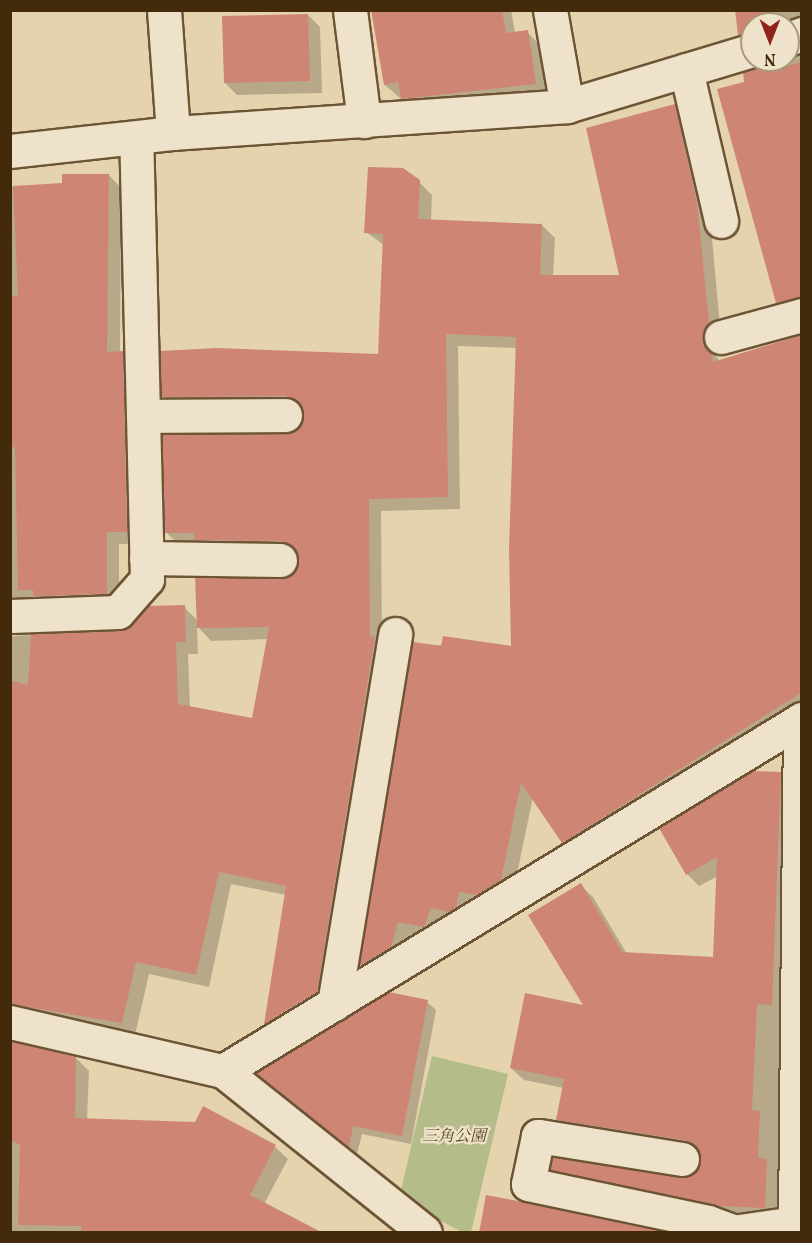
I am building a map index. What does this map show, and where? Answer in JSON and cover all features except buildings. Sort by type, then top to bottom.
[{"type":"street","points":[[164,10],[173,133]]},
{"type":"street","points":[[350,10],[364,121]]},
{"type":"street","points":[[550,10],[567,106]]},
{"type":"street","points":[[10,152],[173,133],[567,106],[740,54]]},
{"type":"street","points":[[686,70],[721,221]]},
{"type":"street","points":[[10,616],[118,612],[147,579],[136,138]]},
{"type":"street","points":[[721,338],[801,315]]},
{"type":"street","points":[[142,416],[285,415]]},
{"type":"street","points":[[146,558],[280,560]]},
{"type":"street","points":[[334,1004],[395,634]]},
{"type":"street","points":[[223,1071],[801,719]]},
{"type":"street","points":[[682,1159],[538,1136],[528,1184],[708,1222],[734,1232],[798,1222],[801,719]]},
{"type":"street","points":[[10,1022],[223,1071],[425,1233]]},
{"type":"green space","name":"三角公園","points":[[432,1056],[508,1074],[471,1232],[462,1232],[399,1199]]}]
